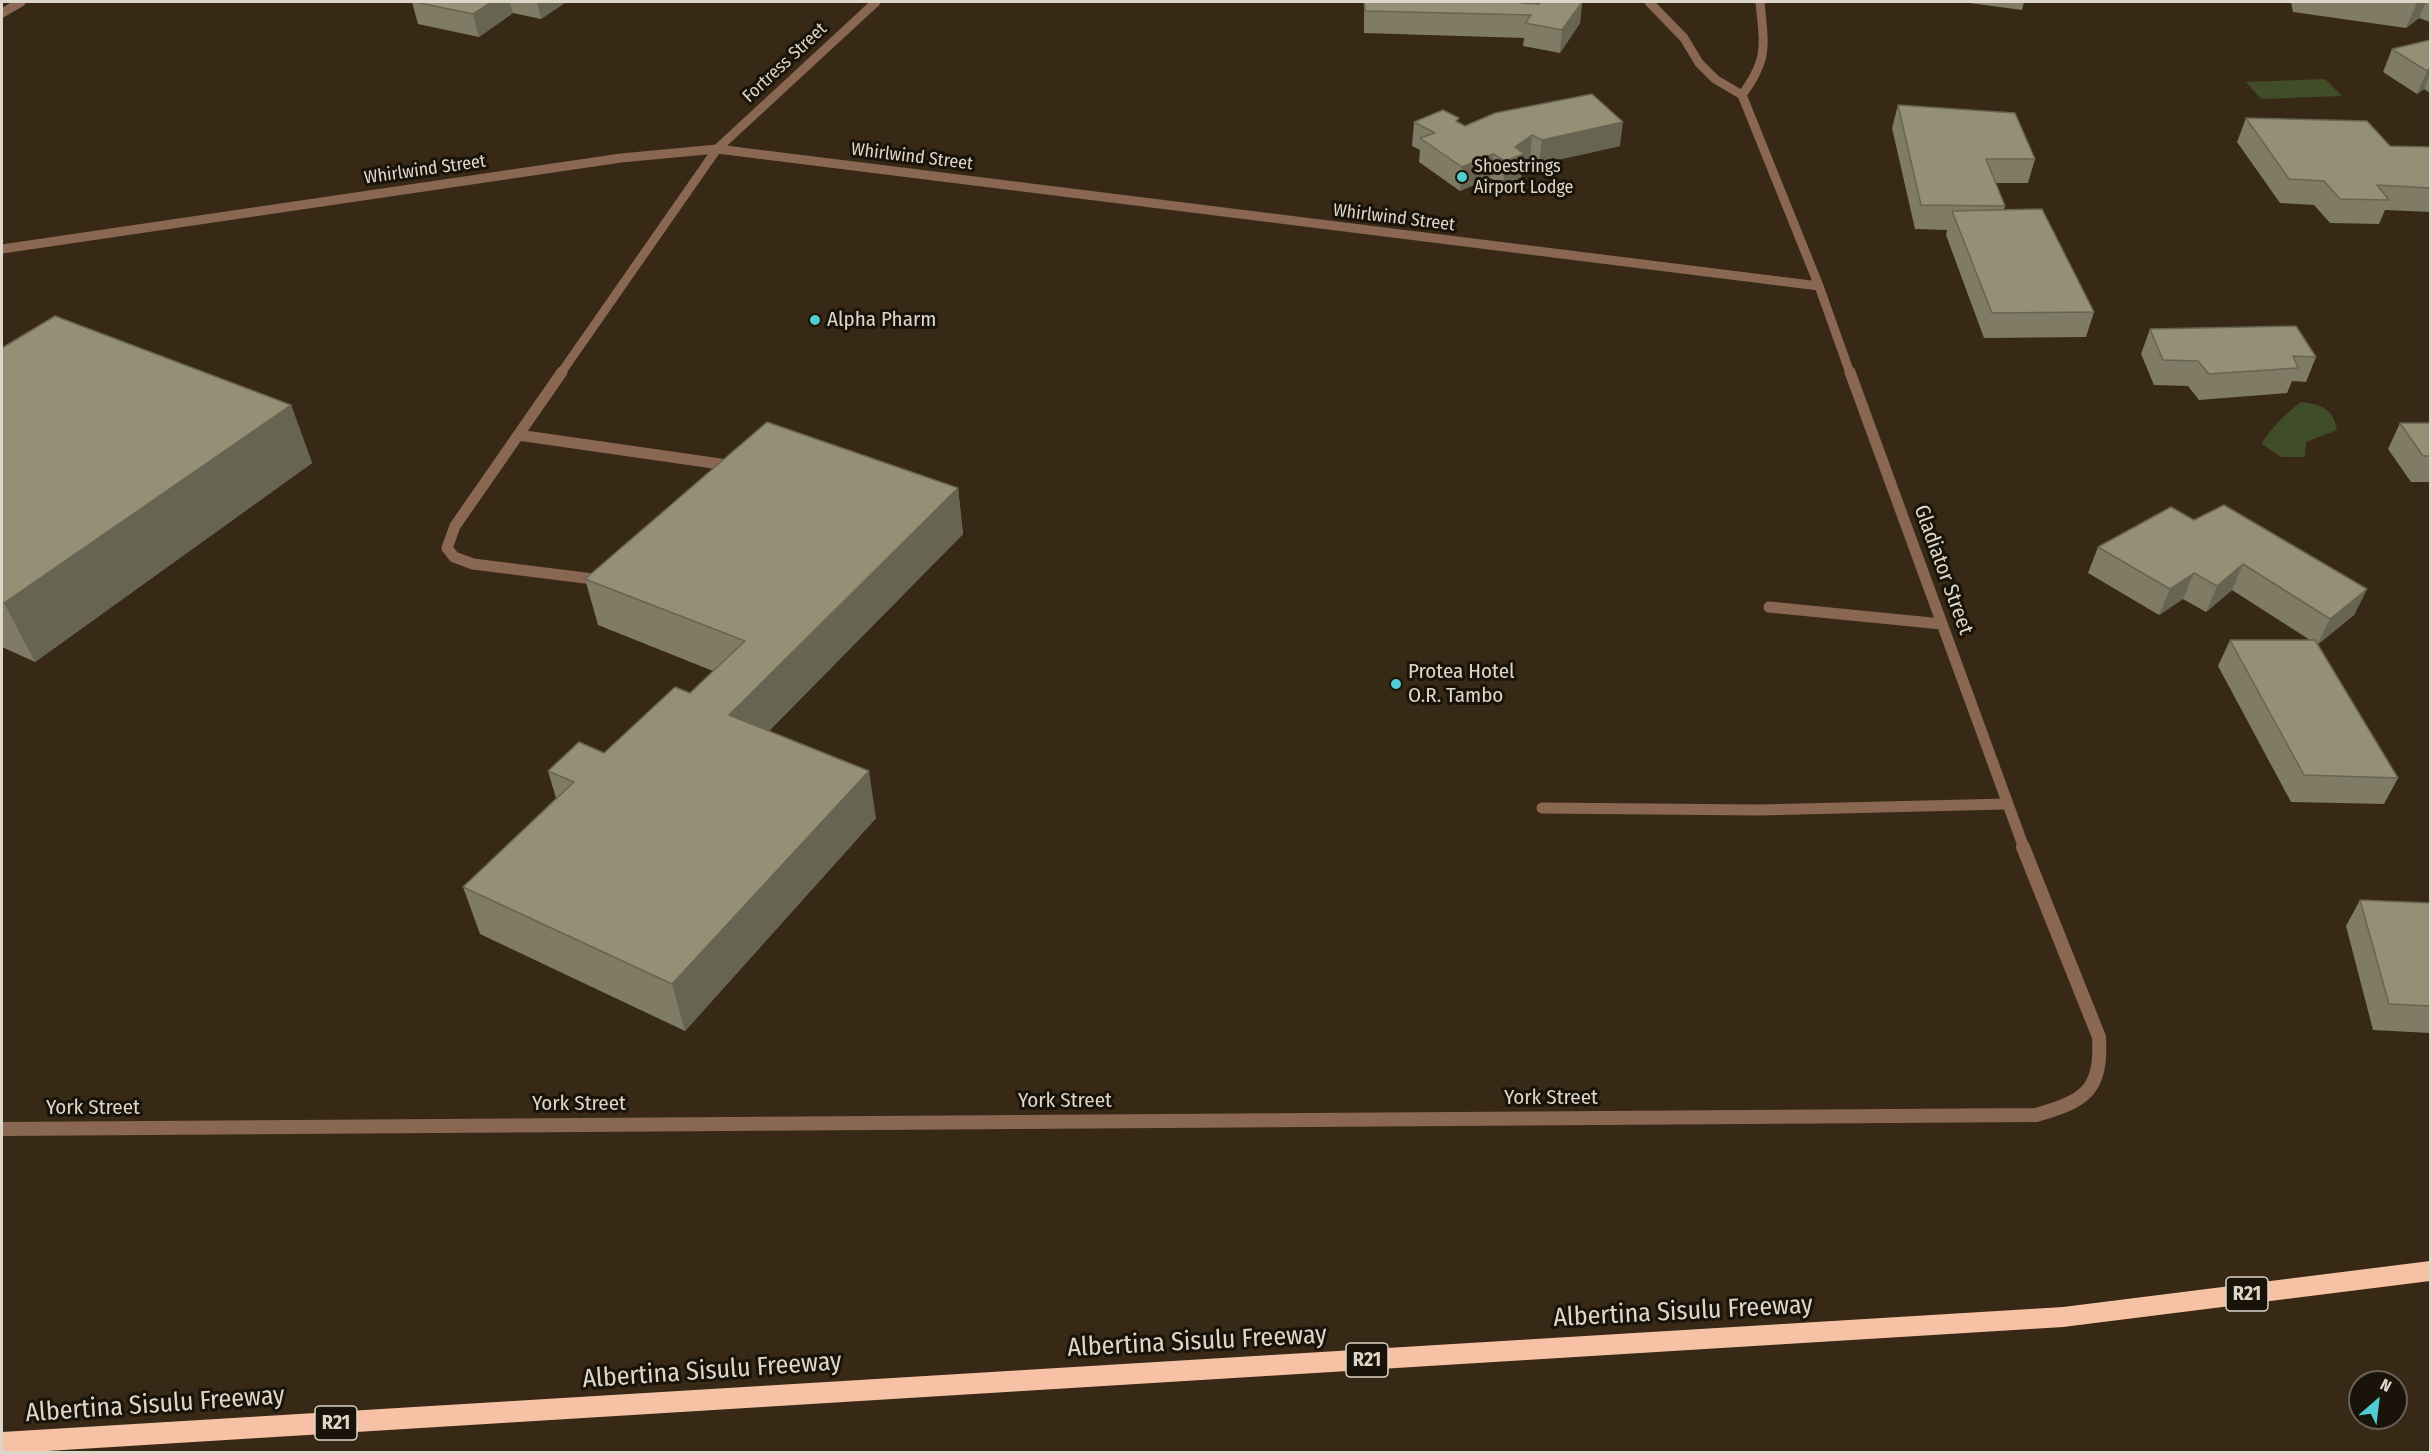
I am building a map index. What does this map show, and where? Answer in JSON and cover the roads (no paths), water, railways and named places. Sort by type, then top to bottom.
[{"type":"highway","name":"Albertina Sisulu Freeway","points":[[2,1443],[2063,1317],[2430,1271]]},
{"type":"street","points":[[2,13],[21,2]]},
{"type":"street","name":"Fortress Street","points":[[612,581],[473,564],[454,557],[447,548],[455,526],[717,149],[876,2]]},
{"type":"street","points":[[1649,2],[1684,38],[1699,63],[1715,79],[1742,95],[1757,74],[1764,49],[1760,2]]},
{"type":"street","name":"Gladiator Street","points":[[1742,95],[1819,286],[2006,804],[2099,1037],[2101,1060]]},
{"type":"street","name":"Whirlwind Street","points":[[2,249],[621,158],[717,149],[1819,286]]},
{"type":"street","points":[[518,435],[748,468]]},
{"type":"street","points":[[1769,607],[1942,624]]},
{"type":"street","points":[[1542,808],[1759,810],[2006,804]]},
{"type":"street","name":"York Street","points":[[2,1129],[2036,1115],[2068,1106],[2092,1089],[2101,1060]]},
{"type":"place","name":"Shoestrings Airport Lodge","points":[[1462,177]]},
{"type":"place","name":"Alpha Pharm","points":[[815,320]]},
{"type":"place","name":"Protea Hotel O.R. Tambo","points":[[1396,684]]}]
